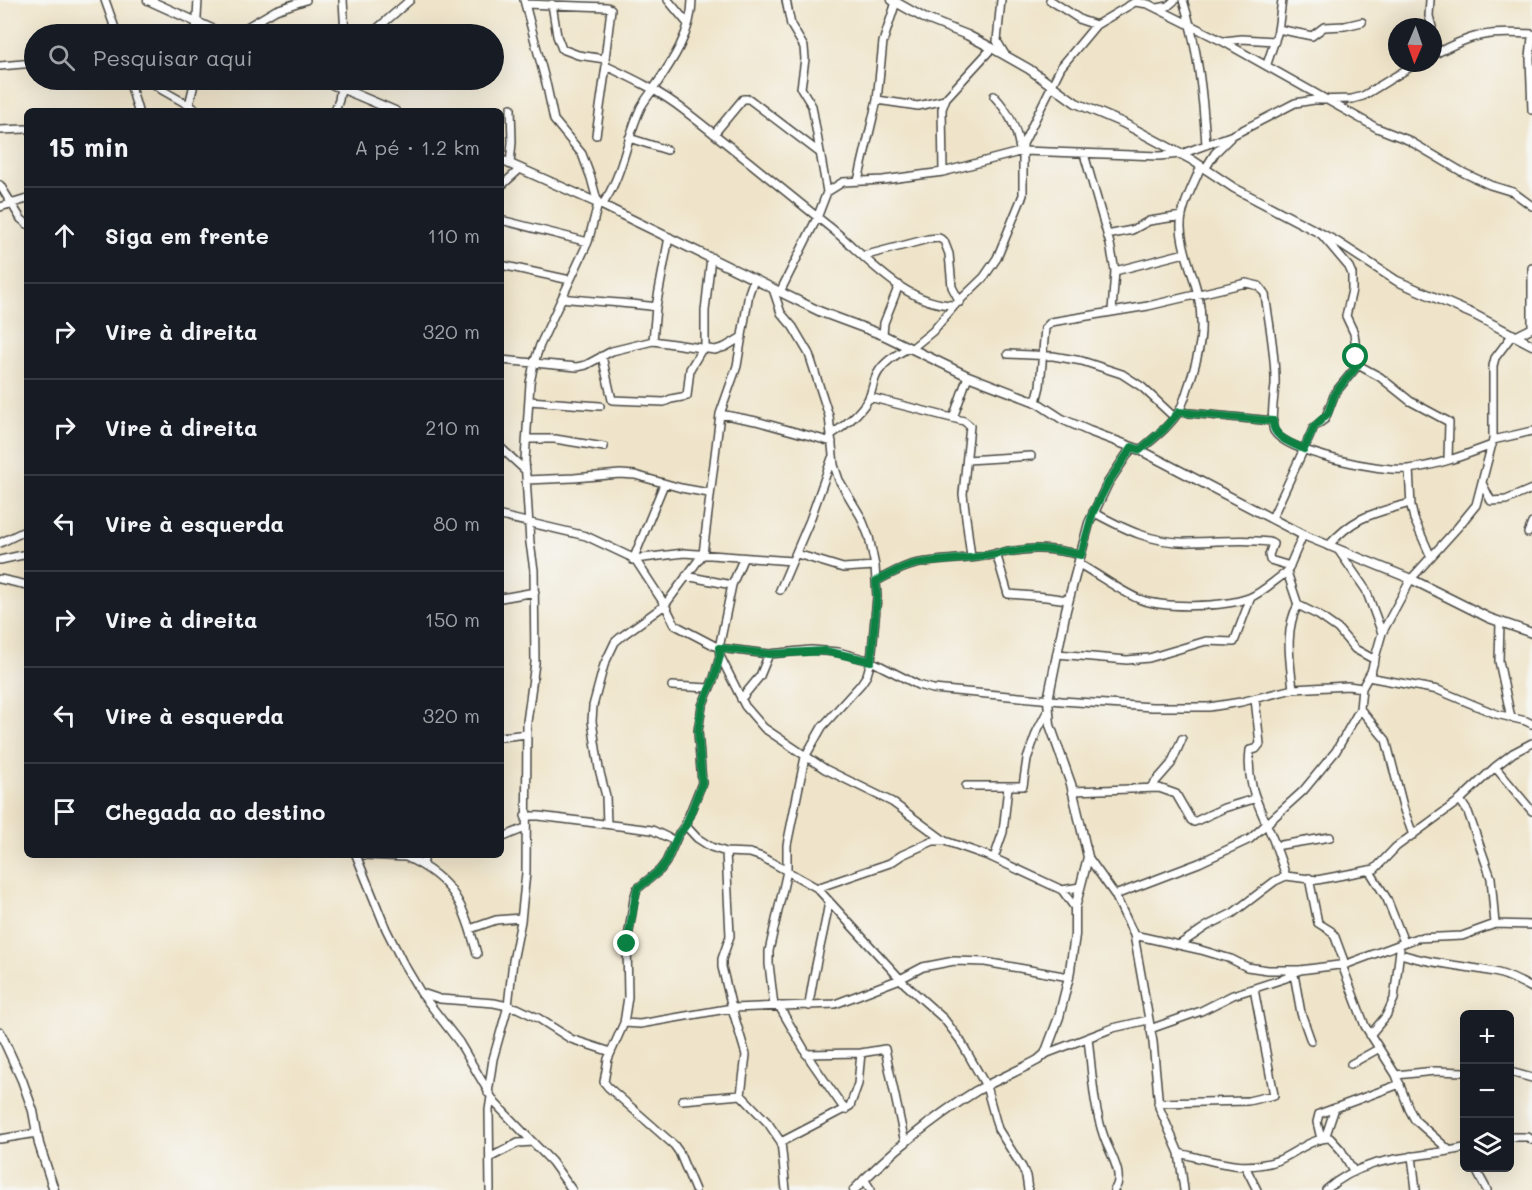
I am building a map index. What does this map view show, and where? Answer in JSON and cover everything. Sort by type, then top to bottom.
[{"type":"street","points":[[105,0],[113,24]]},
{"type":"street","points":[[148,0],[198,24],[198,0]]},
{"type":"street","points":[[252,24],[276,10],[306,0]]},
{"type":"street","points":[[343,0],[344,24]]},
{"type":"street","points":[[382,24],[410,0]]},
{"type":"street","points":[[668,0],[688,24]]},
{"type":"street","points":[[489,1189],[491,1157],[489,1095],[493,1059],[508,1006],[526,873],[527,734],[535,663],[535,592],[526,471],[529,401],[534,363],[588,242],[600,205],[616,184],[629,138],[642,106],[677,52],[688,24],[692,0]]},
{"type":"street","points":[[786,0],[791,25],[804,47],[805,59],[801,88],[812,106],[827,192],[817,218],[776,290],[781,313],[793,327],[809,354],[829,416],[832,458],[839,480],[869,537],[875,566],[877,597],[871,661],[867,675],[822,728],[805,757],[787,845],[787,871],[769,951],[769,964],[776,1006],[844,1110]]},
{"type":"street","points":[[1002,0],[998,41],[1007,57]]},
{"type":"street","points":[[1050,0],[1081,20],[1096,25]]},
{"type":"street","points":[[1158,8],[1168,6],[1175,0]]},
{"type":"street","points":[[1183,0],[1191,25],[1201,79],[1206,145]]},
{"type":"street","points":[[1267,64],[1278,29],[1282,0]]},
{"type":"street","points":[[1430,0],[1430,18]]},
{"type":"street","points":[[858,181],[877,100],[883,42],[894,1],[924,18],[967,35],[992,48],[1029,69],[1076,103],[1113,118],[1181,154],[1242,192],[1297,219],[1352,251],[1397,281],[1532,345]]},
{"type":"street","points":[[596,135],[606,62],[610,8],[524,2],[554,120],[582,154],[600,205]]},
{"type":"street","points":[[1021,152],[1061,67],[1096,25],[1135,2],[1143,2],[1267,64],[1299,85],[1377,128],[1408,140],[1464,173],[1520,195],[1532,206]]},
{"type":"street","points":[[552,4],[557,36],[562,49],[606,62],[654,88],[714,134],[888,278],[934,303],[957,304]]},
{"type":"street","points":[[1278,29],[1312,36],[1324,27],[1362,22]]},
{"type":"street","points":[[1442,51],[1474,36],[1501,32],[1532,35],[1530,58],[1532,110]]},
{"type":"street","points":[[1222,41],[1242,39],[1275,41]]},
{"type":"street","points":[[943,172],[942,109],[945,100],[992,48]]},
{"type":"street","points":[[0,66],[24,64]]},
{"type":"street","points":[[827,192],[843,182],[943,172],[1021,152],[1159,156],[1181,154],[1233,135],[1295,104],[1363,96],[1402,72]]},
{"type":"street","points":[[132,90],[137,108]]},
{"type":"street","points":[[162,90],[194,108]]},
{"type":"street","points":[[189,105],[193,90]]},
{"type":"street","points":[[336,108],[340,90]]},
{"type":"street","points":[[354,90],[389,108]]},
{"type":"street","points":[[832,438],[869,397],[879,370],[891,358],[910,348],[933,331],[984,277],[1006,240],[1023,195],[1021,152],[1016,131],[1005,108],[994,96]]},
{"type":"street","points":[[714,134],[743,99],[749,99],[820,153]]},
{"type":"street","points":[[877,100],[918,106],[945,100]]},
{"type":"street","points":[[511,108],[512,142],[505,162],[851,324],[883,335],[968,376],[1036,402],[1062,419],[1136,449],[1304,535],[1411,579],[1500,622],[1532,633]]},
{"type":"street","points":[[0,130],[24,129]]},
{"type":"street","points":[[1184,1190],[1179,1153],[1158,1103],[1156,1065],[1134,935],[1116,895],[1088,857],[1072,791],[1047,712],[1068,600],[1093,512],[1108,483],[1136,449],[1176,415],[1198,358],[1202,338],[1197,293],[1185,253],[1181,226],[1182,216],[1203,168],[1233,135]]},
{"type":"street","points":[[629,138],[667,150]]},
{"type":"street","points":[[1084,154],[1107,236],[1114,271],[1112,311]]},
{"type":"street","points":[[504,183],[520,169]]},
{"type":"street","points":[[0,185],[24,222]]},
{"type":"street","points":[[0,207],[24,199]]},
{"type":"street","points":[[1107,236],[1132,230],[1149,221],[1182,216]]},
{"type":"street","points":[[504,221],[588,242]]},
{"type":"street","points":[[1272,518],[1314,427],[1328,413],[1335,393],[1358,365],[1354,333],[1346,316],[1352,290],[1352,274],[1349,267],[1321,234]]},
{"type":"street","points":[[653,341],[656,307],[669,237]]},
{"type":"street","points":[[863,256],[939,238],[944,241],[949,254],[952,287],[957,304]]},
{"type":"street","points":[[1114,271],[1185,253]]},
{"type":"street","points":[[602,356],[612,400],[664,402],[687,396],[690,369],[703,349],[711,257]]},
{"type":"street","points":[[504,266],[570,280]]},
{"type":"street","points":[[1116,895],[1237,847],[1250,839],[1303,791],[1336,751],[1360,709],[1362,688],[1375,660],[1382,633],[1411,579],[1476,505],[1492,443],[1493,366],[1500,350],[1514,335],[1532,328],[1532,268]]},
{"type":"street","points":[[607,824],[606,796],[599,769],[592,722],[593,706],[604,665],[621,636],[665,605],[703,554],[720,414],[736,366],[749,293],[754,279]]},
{"type":"street","points":[[1036,402],[1047,324],[1148,306],[1246,283],[1262,288],[1265,294],[1275,381],[1273,429],[1278,436],[1304,449],[1380,469],[1409,469],[1448,459],[1532,431]]},
{"type":"street","points":[[883,335],[884,323],[899,285]]},
{"type":"street","points":[[562,298],[656,307]]},
{"type":"street","points":[[504,360],[577,366],[586,365],[612,351],[653,341],[715,350],[742,337]]},
{"type":"street","points":[[1008,354],[1082,361],[1129,377],[1176,415],[1273,421]]},
{"type":"street","points":[[1358,365],[1380,377],[1410,401],[1449,422],[1448,459]]},
{"type":"street","points":[[953,418],[968,376]]},
{"type":"street","points":[[869,397],[964,421],[970,426],[963,494],[971,558]]},
{"type":"street","points":[[529,401],[600,406]]},
{"type":"street","points":[[720,414],[832,438]]},
{"type":"street","points":[[527,439],[555,439],[604,447]]},
{"type":"street","points":[[504,451],[526,471]]},
{"type":"street","points":[[967,460],[1031,456]]},
{"type":"street","points":[[780,590],[832,458]]},
{"type":"street","points":[[1409,469],[1410,503],[1416,528],[1431,557]]},
{"type":"street","points":[[526,480],[636,475],[664,484],[709,493]]},
{"type":"street","points":[[1482,482],[1491,501],[1506,500],[1532,489]]},
{"type":"street","points":[[634,560],[664,484]]},
{"type":"street","points":[[1328,546],[1352,523],[1364,516],[1410,503]]},
{"type":"street","points":[[1093,512],[1127,531],[1158,539],[1189,543],[1237,539],[1273,544],[1269,555],[1270,560],[1288,569],[1298,605],[1293,613],[1290,636],[1293,689]]},
{"type":"street","points":[[504,517],[598,540],[634,560],[665,605],[675,625],[719,652],[769,654],[825,651],[871,661],[933,689],[1127,706],[1209,706],[1255,699],[1293,689],[1362,688]]},
{"type":"street","points":[[1528,533],[1532,523]]},
{"type":"street","points":[[0,543],[24,531]]},
{"type":"street","points":[[876,581],[915,564],[971,558],[1029,548],[1049,548],[1080,559],[1130,595],[1155,603],[1185,605],[1238,601],[1251,597],[1288,569],[1304,535]]},
{"type":"street","points":[[1339,550],[1366,591],[1382,633]]},
{"type":"street","points":[[996,553],[1008,594],[1068,600]]},
{"type":"street","points":[[634,560],[669,554],[703,554],[743,559],[792,561]]},
{"type":"street","points":[[796,554],[843,568],[875,566]]},
{"type":"street","points":[[0,560],[24,555]]},
{"type":"street","points":[[694,1190],[674,1145],[604,1082],[608,1059],[624,1023],[629,981],[627,944],[634,899],[637,889],[666,862],[675,841],[686,825],[702,783],[698,731],[702,706],[714,678],[720,633],[732,585],[743,559]]},
{"type":"street","points":[[686,576],[732,585]]},
{"type":"street","points":[[0,579],[24,584]]},
{"type":"street","points":[[504,597],[535,592]]},
{"type":"street","points":[[1057,654],[1127,660],[1149,658],[1206,641],[1234,642],[1251,597]]},
{"type":"street","points":[[1298,605],[1338,628],[1356,649],[1375,660]]},
{"type":"street","points":[[1500,622],[1499,661],[1511,718]]},
{"type":"street","points":[[719,652],[741,699],[764,728],[805,757],[892,802],[945,841],[994,858],[1062,890],[1075,908]]},
{"type":"street","points":[[741,699],[754,684],[769,654]]},
{"type":"street","points":[[1368,678],[1438,690],[1496,714],[1532,724]]},
{"type":"street","points":[[672,686],[709,688]]},
{"type":"street","points":[[1255,699],[1260,744],[1256,749],[1251,750],[1250,781],[1254,799],[1267,825],[1286,876]]},
{"type":"street","points":[[1360,709],[1386,740],[1404,810],[1413,835]]},
{"type":"street","points":[[966,786],[1008,788],[1023,785],[1027,759],[1047,712]]},
{"type":"street","points":[[504,737],[527,734]]},
{"type":"street","points":[[1149,788],[1171,764],[1182,740]]},
{"type":"street","points":[[1179,945],[1195,933],[1233,913],[1275,881],[1286,876],[1332,878],[1369,870],[1382,863],[1396,847],[1460,800],[1495,767],[1513,753],[1532,743]]},
{"type":"street","points":[[1495,767],[1532,811]]},
{"type":"street","points":[[994,858],[1003,832],[1008,788]]},
{"type":"street","points":[[1072,791],[1159,788],[1176,794],[1194,822],[1224,808],[1254,799]]},
{"type":"street","points":[[1460,800],[1468,812],[1491,878],[1495,924]]},
{"type":"street","points":[[525,816],[652,830],[675,841]]},
{"type":"street","points":[[686,825],[702,842],[726,852],[750,853],[762,857],[817,888],[900,979],[944,1019],[960,1040],[986,1086],[998,1129],[1022,1167],[1028,1190]]},
{"type":"street","points":[[504,837],[525,828]]},
{"type":"street","points":[[1275,846],[1330,837]]},
{"type":"street","points":[[817,888],[890,863],[933,841],[945,841]]},
{"type":"street","points":[[726,852],[730,936],[722,967],[746,1055],[741,1095]]},
{"type":"street","points":[[1045,1054],[1059,1017],[1069,977],[1076,934],[1075,908],[1088,857]]},
{"type":"street","points":[[357,858],[386,929],[421,993],[459,1042],[489,1095],[503,1113],[552,1162],[572,1190]]},
{"type":"street","points":[[362,870],[367,858]]},
{"type":"street","points":[[413,858],[447,884],[453,892],[470,929],[477,954]]},
{"type":"street","points":[[423,865],[424,858]]},
{"type":"street","points":[[1369,870],[1387,899],[1401,944],[1394,999],[1386,1016],[1370,1035]]},
{"type":"street","points":[[1309,878],[1318,923],[1331,930],[1335,937],[1346,979],[1370,1035],[1396,1075],[1415,1120],[1449,1150]]},
{"type":"street","points":[[1062,890],[1080,887]]},
{"type":"street","points":[[809,1006],[829,901]]},
{"type":"street","points":[[470,929],[496,920],[521,918]]},
{"type":"street","points":[[1150,1029],[1201,1011],[1285,974],[1343,965],[1426,937],[1470,934],[1495,924],[1532,925]]},
{"type":"street","points":[[1134,935],[1231,959],[1247,967],[1285,974]]},
{"type":"street","points":[[1401,954],[1440,964],[1497,973],[1532,988]]},
{"type":"street","points":[[624,1023],[640,1024],[732,1008],[835,1004],[900,979],[923,967],[938,963],[969,960],[1069,977]]},
{"type":"street","points":[[1297,972],[1301,1013],[1311,1041]]},
{"type":"street","points":[[1158,1103],[1248,1101],[1274,1095],[1254,989]]},
{"type":"street","points":[[421,993],[440,999],[508,1006],[530,1013],[571,1039],[611,1052]]},
{"type":"street","points":[[854,1190],[905,1143],[986,1086],[1038,1060],[1045,1054],[1113,1028],[1148,1020]]},
{"type":"street","points":[[0,1032],[28,1095],[36,1132],[54,1190]]},
{"type":"street","points":[[1088,1038],[1100,1124],[1119,1176],[1118,1186],[1114,1190]]},
{"type":"street","points":[[806,1054],[861,1053],[885,1048],[905,1143]]},
{"type":"street","points":[[1351,1064],[1378,1049]]},
{"type":"street","points":[[781,1142],[844,1110],[853,1102],[858,1084],[861,1053]]},
{"type":"street","points":[[1396,1075],[1435,1071],[1460,1072]]},
{"type":"street","points":[[1514,1073],[1532,1078]]},
{"type":"street","points":[[1323,1139],[1317,1116],[1400,1084]]},
{"type":"street","points":[[681,1100],[741,1095]]},
{"type":"street","points":[[741,1095],[768,1123],[781,1142],[786,1190]]},
{"type":"street","points":[[1323,1139],[1335,1108]]},
{"type":"street","points":[[0,1139],[36,1132]]},
{"type":"street","points":[[1514,1137],[1528,1137],[1532,1140]]},
{"type":"street","points":[[1179,1153],[1226,1165],[1261,1165],[1277,1161],[1323,1139],[1333,1140],[1354,1172]]},
{"type":"street","points":[[491,1157],[512,1145],[533,1142]]},
{"type":"street","points":[[1326,1190],[1344,1176],[1388,1159],[1460,1149]]},
{"type":"street","points":[[1412,1156],[1416,1190]]},
{"type":"street","points":[[1245,1166],[1257,1190]]},
{"type":"street","points":[[1478,1172],[1487,1190]]},
{"type":"street","points":[[864,1179],[871,1190]]},
{"type":"route","points":[[627,944],[637,889],[666,862],[678,835],[686,825],[702,783],[698,731],[702,706],[714,678],[720,656],[719,648],[769,654],[811,650],[838,652],[871,661],[877,597],[876,581],[915,564],[985,556],[1003,551],[1049,548],[1081,555],[1093,512],[1108,483],[1132,447],[1140,450],[1179,412],[1273,421],[1273,429],[1278,436],[1304,449],[1314,427],[1325,419],[1335,393],[1358,365],[1356,357]]}]
